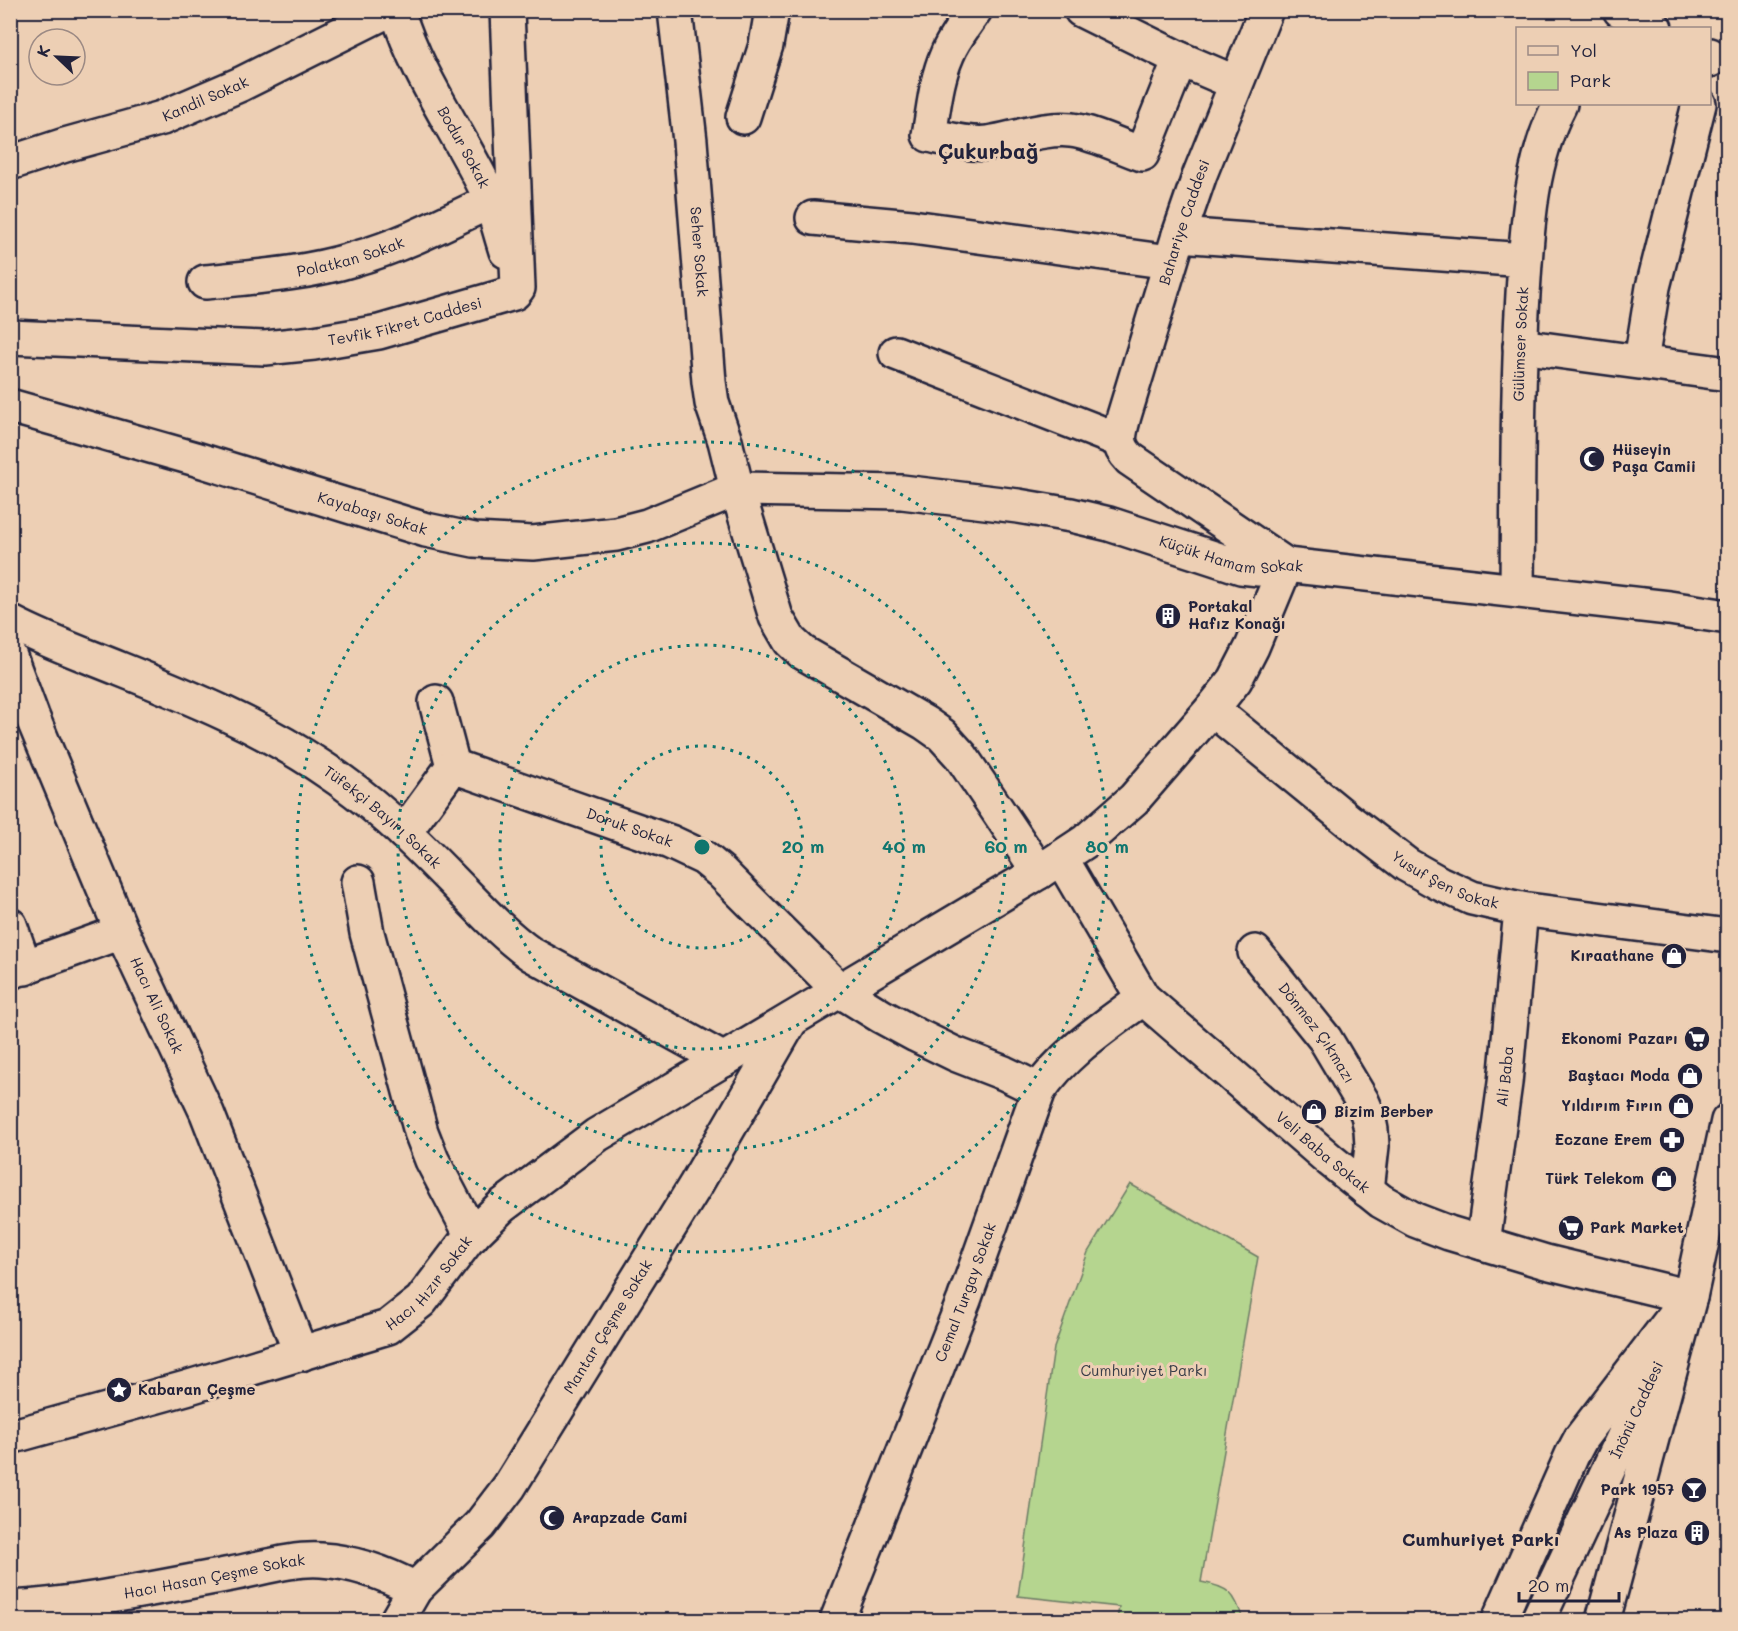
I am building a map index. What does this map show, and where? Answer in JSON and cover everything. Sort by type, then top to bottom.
[{"type":"street","name":"Kandil Sokak","points":[[10,163],[162,118],[241,84],[389,10]]},
{"type":"street","name":"Bodur Sokak","points":[[397,10],[403,32],[415,57],[485,188],[518,288]]},
{"type":"street","points":[[507,10],[518,288]]},
{"type":"street","name":"Seher Sokak","points":[[675,10],[690,141],[712,403],[776,617],[790,641],[802,652],[942,735],[1050,865]]},
{"type":"street","points":[[743,117],[766,45],[772,10]]},
{"type":"street","points":[[975,10],[947,54],[939,80],[929,135],[968,143],[988,143],[1070,130],[1142,154],[1180,59]]},
{"type":"street","points":[[1081,10],[1180,59],[1236,83]]},
{"type":"street","name":"Bahariye Caddesi","points":[[1119,440],[1174,248],[1266,10]]},
{"type":"street","points":[[1600,27],[1609,10]]},
{"type":"street","points":[[1620,10],[1653,27]]},
{"type":"street","name":"Gülümser Sokak","points":[[1517,590],[1520,346],[1525,260],[1539,160],[1545,137],[1560,105]]},
{"type":"street","points":[[1641,362],[1653,287],[1699,105]]},
{"type":"street","name":"Polatkan Sokak","points":[[205,282],[306,271],[355,259],[402,242],[489,202]]},
{"type":"street","points":[[813,218],[1174,248],[1525,260]]},
{"type":"street","name":"Tevfik Fikret Caddesi","points":[[10,337],[265,348],[314,343],[389,329],[514,293],[518,288]]},
{"type":"street","points":[[1520,346],[1728,374]]},
{"type":"street","points":[[896,353],[1119,440],[1121,449],[1130,459],[1286,565]]},
{"type":"street","name":"Kayabaşı Sokak","points":[[10,406],[196,459],[426,530],[474,540],[533,543],[616,534],[647,526],[737,489]]},
{"type":"street","name":"Küçük Hamam Sokak","points":[[737,489],[902,492],[1018,506],[1071,514],[1108,524],[1241,567],[1259,569],[1286,565],[1517,590],[1728,617]]},
{"type":"street","name":"Hacı Hızır Sokak","points":[[10,1437],[388,1327],[421,1301],[472,1236],[502,1206],[597,1135],[1086,842],[1134,799],[1212,709],[1234,680],[1252,647],[1286,565]]},
{"type":"street","name":"Tüfekçi Bayırı Sokak","points":[[10,622],[36,636],[186,696],[249,724],[291,748],[344,782],[404,833],[511,940],[531,954],[724,1060]]},
{"type":"street","name":"Hacı Ali Sokak","points":[[10,657],[32,716],[122,932],[207,1113],[301,1354]]},
{"type":"street","points":[[404,833],[453,766],[436,702]]},
{"type":"street","name":"Yusuf Şen Sokak","points":[[1212,709],[1349,821],[1407,865],[1472,898],[1521,909],[1728,936]]},
{"type":"street","name":"Doruk Sokak","points":[[453,766],[670,842],[704,858],[722,872],[839,990],[916,1035],[1039,1090]]},
{"type":"street","name":"Veli Baba Sokak","points":[[1050,865],[1143,998],[1367,1190],[1397,1211],[1449,1233],[1546,1262],[1690,1297]]},
{"type":"street","points":[[358,882],[367,933],[421,1132],[432,1161],[472,1236]]},
{"type":"street","name":"Ali Baba","points":[[1483,1243],[1505,1083],[1521,909]]},
{"type":"street","points":[[10,925],[18,970],[122,932]]},
{"type":"street","name":"Dönmez Çıkmazı","points":[[1255,952],[1325,1039],[1362,1101],[1368,1115],[1372,1138],[1367,1190]]},
{"type":"street","name":"Cemal Turgay Sokak","points":[[837,1620],[964,1300],[1039,1090],[1051,1073],[1073,1051],[1143,998]]},
{"type":"street","name":"Mantar Çeşme Sokak","points":[[397,1620],[415,1589],[480,1525],[509,1487],[695,1186],[794,1016]]},
{"type":"street","name":"İnönü Caddesi","points":[[1603,1620],[1690,1297],[1728,1121]]},
{"type":"street","points":[[1499,1620],[1581,1438],[1690,1297]]},
{"type":"street","name":"İnönü Caddesi","points":[[1538,1620],[1690,1297]]},
{"type":"street","name":"Hacı Hasan Çeşme Sokak","points":[[10,1608],[64,1603],[318,1559],[350,1563],[384,1573],[415,1589]]},
{"type":"green space","name":"Cumhuriyet Parkı","points":[[1130,1184],[1258,1257],[1201,1582],[1218,1586],[1230,1593],[1237,1603],[1243,1620],[1117,1620],[1119,1607],[1018,1596],[1054,1348],[1088,1252]]},
{"type":"place","name":"Hüseyin Paşa Camii","points":[[1592,459]]},
{"type":"place","name":"Portakal Hafız Konağı","points":[[1168,616]]},
{"type":"place","name":"Kıraathane","points":[[1674,956]]},
{"type":"place","name":"Ekonomi Pazarı","points":[[1697,1039]]},
{"type":"place","name":"Baştacı Moda","points":[[1690,1076]]},
{"type":"place","name":"Yıldırım Fırın","points":[[1681,1106]]},
{"type":"place","name":"Bizim Berber","points":[[1314,1112]]},
{"type":"place","name":"Eczane Erem","points":[[1672,1140]]},
{"type":"place","name":"Türk Telekom","points":[[1664,1179]]},
{"type":"place","name":"Park Market","points":[[1571,1228]]},
{"type":"place","name":"Kabaran Çeşme","points":[[119,1390]]},
{"type":"place","name":"Park 1957","points":[[1694,1490]]},
{"type":"place","name":"Arapzade Cami","points":[[552,1518]]},
{"type":"place","name":"As Plaza","points":[[1697,1533]]},
{"type":"district","name":"Çukurbağ","points":[[988,152]]},
{"type":"district","name":"Cumhuriyet Parkı","points":[[1481,1540]]}]
